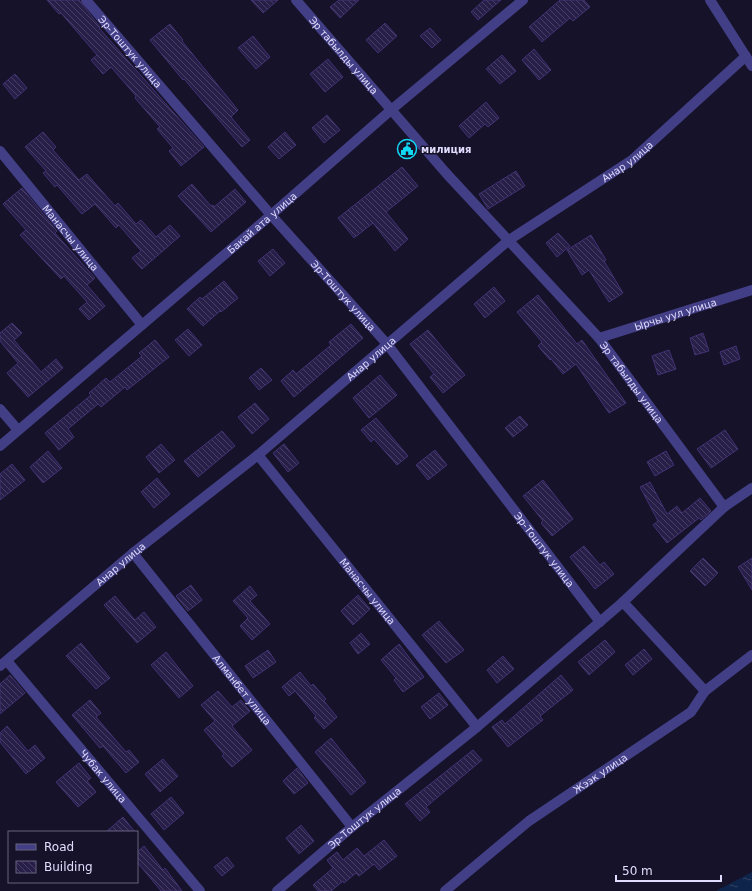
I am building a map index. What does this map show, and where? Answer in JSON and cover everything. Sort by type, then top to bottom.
[{"type":"street","name":"Эр-Тоштук улица","points":[[86,0],[272,216],[387,344],[600,622]]},
{"type":"street","name":"Эр табылды улица","points":[[296,0],[446,173],[599,338],[724,507]]},
{"type":"street","points":[[710,0],[752,66]]},
{"type":"street","name":"Бакай ата улица","points":[[0,446],[272,216],[391,110],[516,2]]},
{"type":"street","name":"Анар улица","points":[[3,664],[133,553],[258,455],[509,240],[632,160],[746,56]]},
{"type":"street","name":"Манасчы улица","points":[[0,151],[142,325]]},
{"type":"street","name":"Ырчы уул улица","points":[[599,338],[752,290]]},
{"type":"street","points":[[0,409],[18,430]]},
{"type":"street","name":"Манасчы улица","points":[[258,455],[477,727]]},
{"type":"street","points":[[724,507],[752,488]]},
{"type":"street","name":"Эр-Тоштук улица","points":[[277,891],[352,827],[477,727],[600,622],[724,507]]},
{"type":"street","name":"Алманбет улица","points":[[133,553],[352,827]]},
{"type":"street","points":[[623,602],[705,691]]},
{"type":"street","name":"Жээк улица","points":[[445,891],[529,821],[691,712],[705,691],[752,655]]},
{"type":"street","name":"Чубак улица","points":[[3,664],[200,891]]},
{"type":"water","points":[[752,872],[752,891],[716,891]]},
{"type":"building","points":[[47,0],[79,0],[100,27],[99,28],[204,147],[181,166],[169,151],[173,148],[157,129],[160,127],[135,98],[136,96],[111,67],[103,74],[91,60],[97,55],[61,13],[59,14]]},
{"type":"building","points":[[251,0],[278,0],[263,13]]},
{"type":"building","points":[[339,0],[359,0],[340,18],[330,7]]},
{"type":"building","points":[[484,0],[501,0],[478,20],[471,12]]},
{"type":"building","points":[[560,0],[584,0],[590,7],[573,21],[570,18],[542,42],[529,27]]},
{"type":"building","points":[[385,23],[397,36],[378,53],[366,40]]},
{"type":"building","points":[[170,24],[238,110],[231,117],[250,140],[242,147],[150,40]]},
{"type":"building","points":[[430,28],[441,40],[432,48],[420,36]]},
{"type":"building","points":[[253,36],[270,57],[256,69],[238,48]]},
{"type":"building","points":[[534,49],[551,70],[539,80],[522,60]]},
{"type":"building","points":[[502,55],[516,71],[500,84],[486,69]]},
{"type":"building","points":[[328,59],[343,77],[325,92],[310,74]]},
{"type":"building","points":[[15,74],[27,88],[15,99],[3,84]]},
{"type":"building","points":[[486,102],[499,118],[488,127],[485,124],[469,138],[459,126]]},
{"type":"building","points":[[327,115],[340,130],[324,143],[312,128]]},
{"type":"building","points":[[43,132],[56,147],[53,150],[79,180],[87,174],[115,206],[118,203],[136,224],[141,220],[156,237],[170,225],[180,236],[142,269],[132,258],[141,251],[119,225],[116,228],[95,204],[82,214],[57,185],[55,187],[43,173],[46,171],[25,147]]},
{"type":"building","points":[[285,132],[296,145],[279,159],[268,147]]},
{"type":"building","points":[[402,167],[418,186],[386,212],[408,239],[395,251],[373,223],[354,238],[338,218]]},
{"type":"building","points":[[516,171],[525,186],[488,209],[479,194]]},
{"type":"building","points":[[192,184],[211,206],[213,205],[214,207],[235,189],[246,202],[211,232],[178,196]]},
{"type":"building","points":[[22,188],[57,231],[55,233],[95,278],[87,285],[105,306],[89,320],[79,309],[87,302],[64,276],[61,279],[20,235],[26,230],[3,204]]},
{"type":"building","points":[[558,233],[570,246],[557,257],[546,243]]},
{"type":"building","points":[[591,235],[623,293],[609,302],[589,270],[582,275],[567,250]]},
{"type":"building","points":[[273,249],[285,263],[270,276],[258,261]]},
{"type":"building","points":[[224,281],[238,298],[203,326],[187,309],[200,297],[202,299]]},
{"type":"building","points":[[494,287],[505,301],[485,318],[474,304]]},
{"type":"building","points":[[538,295],[577,344],[582,340],[626,403],[609,413],[576,364],[563,374],[538,346],[542,342],[517,312]]},
{"type":"building","points":[[12,323],[22,333],[14,340],[41,372],[56,359],[63,368],[28,397],[7,373],[18,363],[0,341],[0,333]]},
{"type":"building","points":[[351,324],[363,338],[294,397],[281,381],[293,370],[296,374],[331,345],[329,342]]},
{"type":"building","points":[[188,329],[202,345],[189,356],[175,340]]},
{"type":"building","points":[[428,330],[465,375],[443,393],[430,377],[434,374],[410,344]]},
{"type":"building","points":[[703,333],[709,351],[695,355],[690,338]]},
{"type":"building","points":[[155,340],[169,357],[127,390],[125,387],[101,407],[98,404],[68,429],[74,437],[59,450],[45,433],[91,395],[89,393],[106,378],[110,382],[142,356],[139,353]]},
{"type":"building","points":[[736,346],[740,359],[724,365],[720,352]]},
{"type":"building","points":[[669,350],[676,369],[658,375],[652,356]]},
{"type":"building","points":[[261,368],[272,380],[259,390],[249,378]]},
{"type":"building","points":[[380,375],[397,395],[369,418],[353,398]]},
{"type":"building","points":[[255,403],[269,419],[252,434],[238,417]]},
{"type":"building","points":[[520,416],[528,425],[513,437],[505,428]]},
{"type":"building","points":[[376,418],[408,456],[397,465],[374,439],[371,442],[361,430]]},
{"type":"building","points":[[725,430],[738,449],[711,468],[697,449]]},
{"type":"building","points":[[222,431],[235,446],[198,477],[184,461]]},
{"type":"building","points":[[161,444],[175,460],[159,473],[146,457]]},
{"type":"building","points":[[284,444],[299,463],[288,472],[273,453]]},
{"type":"building","points":[[435,450],[447,465],[428,480],[416,465]]},
{"type":"building","points":[[48,451],[62,468],[43,483],[30,467]]},
{"type":"building","points":[[666,451],[674,465],[655,476],[647,462]]},
{"type":"building","points":[[12,464],[25,480],[0,500],[0,474]]},
{"type":"building","points":[[157,478],[170,494],[154,508],[141,492]]},
{"type":"building","points":[[543,480],[573,519],[552,536],[541,523],[543,521],[523,496]]},
{"type":"building","points":[[650,482],[667,514],[677,506],[682,513],[700,498],[711,511],[701,520],[699,518],[667,543],[653,525],[658,521],[640,487]]},
{"type":"building","points":[[584,546],[600,565],[604,562],[614,574],[595,589],[570,557]]},
{"type":"building","points":[[703,558],[718,573],[705,586],[690,571]]},
{"type":"building","points":[[752,558],[752,590],[738,567]]},
{"type":"building","points":[[191,585],[202,600],[188,611],[176,596]]},
{"type":"building","points":[[250,586],[257,595],[250,601],[270,624],[252,640],[240,626],[248,618],[233,601]]},
{"type":"building","points":[[358,595],[370,609],[353,625],[341,611]]},
{"type":"building","points":[[115,596],[135,620],[144,612],[156,627],[137,643],[104,605]]},
{"type":"building","points":[[439,621],[464,650],[446,663],[422,635]]},
{"type":"building","points":[[361,633],[370,644],[358,654],[350,643]]},
{"type":"building","points":[[605,640],[615,652],[589,675],[578,662]]},
{"type":"building","points":[[81,643],[110,678],[96,689],[66,656]]},
{"type":"building","points":[[399,644],[424,677],[403,692],[394,680],[396,678],[381,660]]},
{"type":"building","points":[[644,649],[652,659],[633,675],[625,665]]},
{"type":"building","points":[[268,650],[276,662],[253,678],[245,666]]},
{"type":"building","points":[[166,652],[193,686],[179,698],[151,665]]},
{"type":"building","points":[[503,656],[514,669],[497,683],[487,670]]},
{"type":"building","points":[[300,672],[311,686],[313,684],[326,699],[324,701],[337,717],[324,729],[314,718],[316,716],[295,691],[289,696],[282,687]]},
{"type":"building","points":[[10,675],[25,693],[0,714],[0,684]]},
{"type":"building","points":[[561,675],[573,690],[540,716],[543,720],[508,747],[492,727],[502,720],[505,724]]},
{"type":"building","points":[[218,691],[232,707],[241,700],[250,711],[232,726],[252,750],[232,767],[222,756],[224,754],[204,730],[215,721],[201,705]]},
{"type":"building","points":[[439,693],[448,705],[430,719],[421,707]]},
{"type":"building","points":[[90,700],[101,713],[96,717],[126,752],[129,750],[139,762],[126,773],[103,746],[100,748],[72,715]]},
{"type":"building","points":[[7,726],[28,751],[35,745],[45,758],[26,774],[0,742],[0,733]]},
{"type":"building","points":[[331,738],[366,782],[351,795],[315,752]]},
{"type":"building","points":[[473,750],[482,760],[426,807],[430,812],[420,821],[405,804]]},
{"type":"building","points":[[163,759],[178,776],[160,792],[145,774]]},
{"type":"building","points":[[79,763],[91,778],[87,781],[96,792],[78,807],[56,782]]},
{"type":"building","points":[[297,768],[308,783],[294,794],[283,781]]},
{"type":"building","points":[[171,797],[184,813],[164,830],[151,814]]},
{"type":"building","points":[[123,817],[134,831],[107,831]]},
{"type":"building","points":[[301,825],[314,841],[299,854],[286,838]]},
{"type":"building","points":[[384,840],[397,856],[379,870],[374,864],[359,876],[356,873],[331,891],[318,891],[313,885],[333,868],[327,860],[337,852],[343,860],[357,848],[364,856]]},
{"type":"building","points":[[144,846],[163,870],[165,868],[182,891],[161,891],[138,863],[138,851]]},
{"type":"building","points":[[227,857],[234,866],[222,876],[214,867]]},
{"type":"place","name":"милиция","points":[[407,149]]}]
